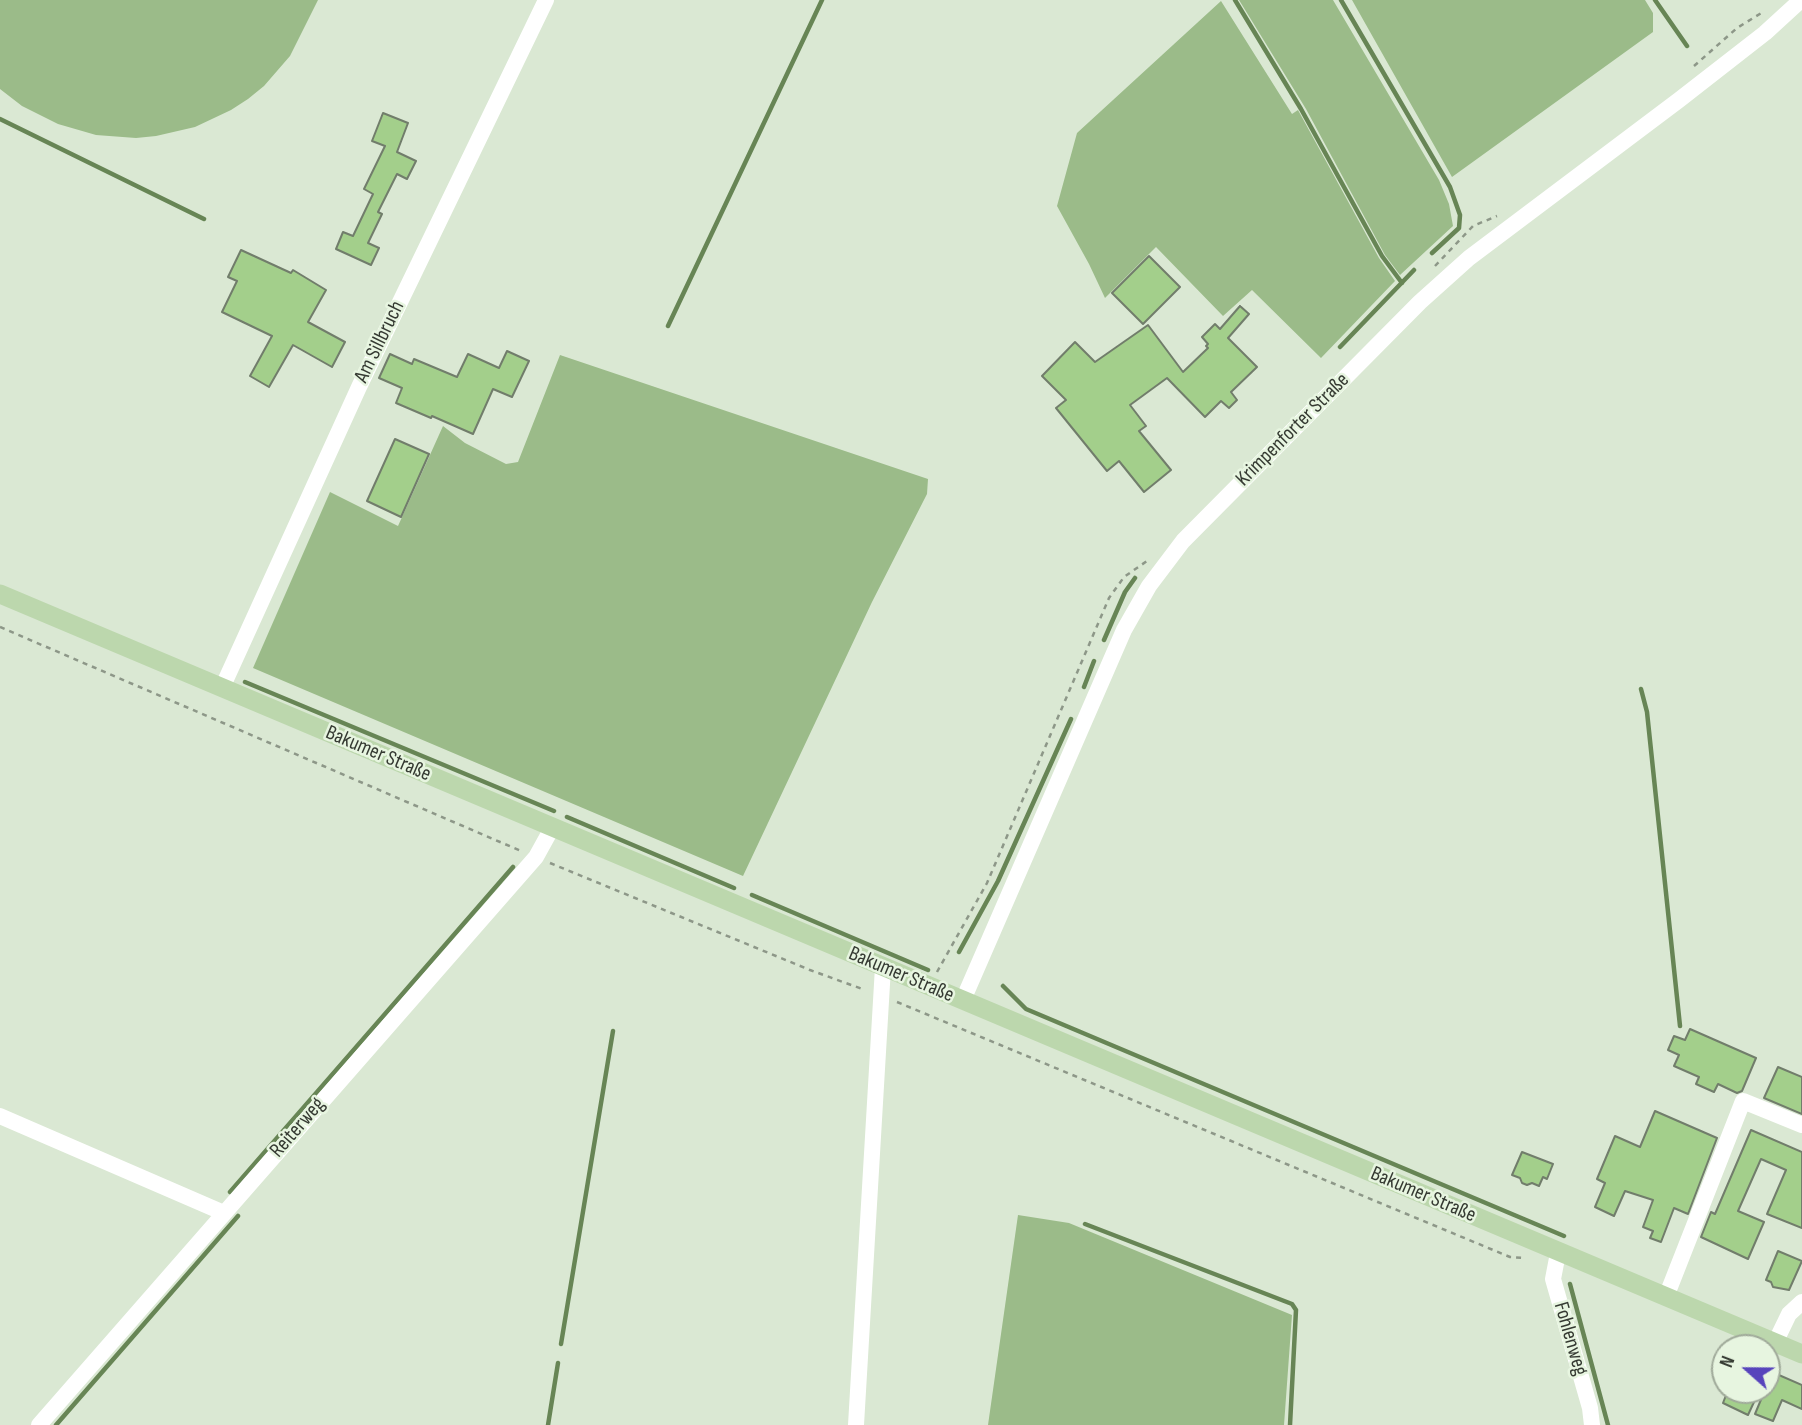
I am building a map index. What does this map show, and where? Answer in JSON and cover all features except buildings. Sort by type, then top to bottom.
[{"type":"main road","name":"Bakumer Straße","points":[[0,594],[963,1000],[1556,1259],[1666,1297],[1753,1334]]},
{"type":"main road","name":"Bakumer Straße","points":[[1781,1346],[1802,1354]]},
{"type":"street","name":"Am Sillbruch","points":[[222,688],[359,387],[546,0]]},
{"type":"street","name":"Krimpenforter Straße","points":[[963,1000],[1124,630],[1149,586],[1183,541],[1420,302],[1469,258],[1679,100],[1765,33],[1801,0]]},
{"type":"street","name":"Reiterweg","points":[[39,1425],[537,857],[552,828]]},
{"type":"street","points":[[856,1425],[883,967]]},
{"type":"street","points":[[1666,1297],[1744,1101],[1802,1125]]},
{"type":"street","points":[[0,1116],[224,1213]]},
{"type":"street","name":"Fohlenweg","points":[[1556,1259],[1553,1279],[1590,1408],[1592,1425]]},
{"type":"street","points":[[1779,1334],[1789,1314],[1802,1301]]},
{"type":"path","points":[[1693,68],[1737,27],[1768,9]]},
{"type":"path","points":[[929,987],[987,883],[1109,598]]},
{"type":"path","points":[[0,627],[537,857],[810,970],[919,1009],[1510,1257],[1556,1259]]},
{"type":"green space","points":[[0,0],[318,0],[290,56],[264,86],[248,99],[195,127],[136,138],[96,135],[58,124],[22,106],[0,89]]},
{"type":"green space","points":[[1239,0],[1333,0],[1439,180],[1449,204],[1453,226],[1400,275],[1385,255],[1306,109]]},
{"type":"green space","points":[[1352,0],[1645,0],[1653,13],[1653,32],[1452,177]]},
{"type":"green space","points":[[1221,1],[1292,114],[1298,110],[1379,258],[1395,281],[1321,358],[1252,290],[1223,316],[1156,247],[1105,298],[1057,206],[1077,133]]},
{"type":"green space","points":[[560,355],[928,479],[927,494],[872,602],[743,876],[253,668],[330,492],[398,526],[443,426],[465,443],[506,464],[518,462]]},
{"type":"green space","points":[[1018,1215],[1069,1223],[1292,1315],[1284,1425],[988,1425]]},
{"type":"waterway","points":[[668,326],[822,0]]},
{"type":"waterway","points":[[1235,0],[1301,109],[1382,256],[1402,283]]},
{"type":"waterway","points":[[1341,0],[1450,187],[1460,215],[1459,228],[1432,253]]},
{"type":"waterway","points":[[1655,0],[1687,46]]},
{"type":"waterway","points":[[0,119],[204,219]]},
{"type":"waterway","points":[[1340,347],[1414,270]]},
{"type":"waterway","points":[[1104,640],[1125,592],[1135,578]]},
{"type":"waterway","points":[[1084,687],[1094,661]]},
{"type":"waterway","points":[[245,682],[554,811]]},
{"type":"waterway","points":[[1641,689],[1647,712],[1680,1026]]},
{"type":"waterway","points":[[959,952],[998,881],[1071,719]]},
{"type":"waterway","points":[[567,817],[734,888]]},
{"type":"waterway","points":[[230,1192],[513,867]]},
{"type":"waterway","points":[[752,895],[928,970]]},
{"type":"waterway","points":[[1003,986],[1026,1009],[1564,1236]]},
{"type":"waterway","points":[[561,1344],[613,1031]]},
{"type":"waterway","points":[[56,1425],[238,1216]]},
{"type":"waterway","points":[[1085,1224],[1292,1304],[1296,1310],[1290,1425]]},
{"type":"waterway","points":[[1570,1284],[1608,1425]]},
{"type":"waterway","points":[[548,1425],[558,1363]]}]
